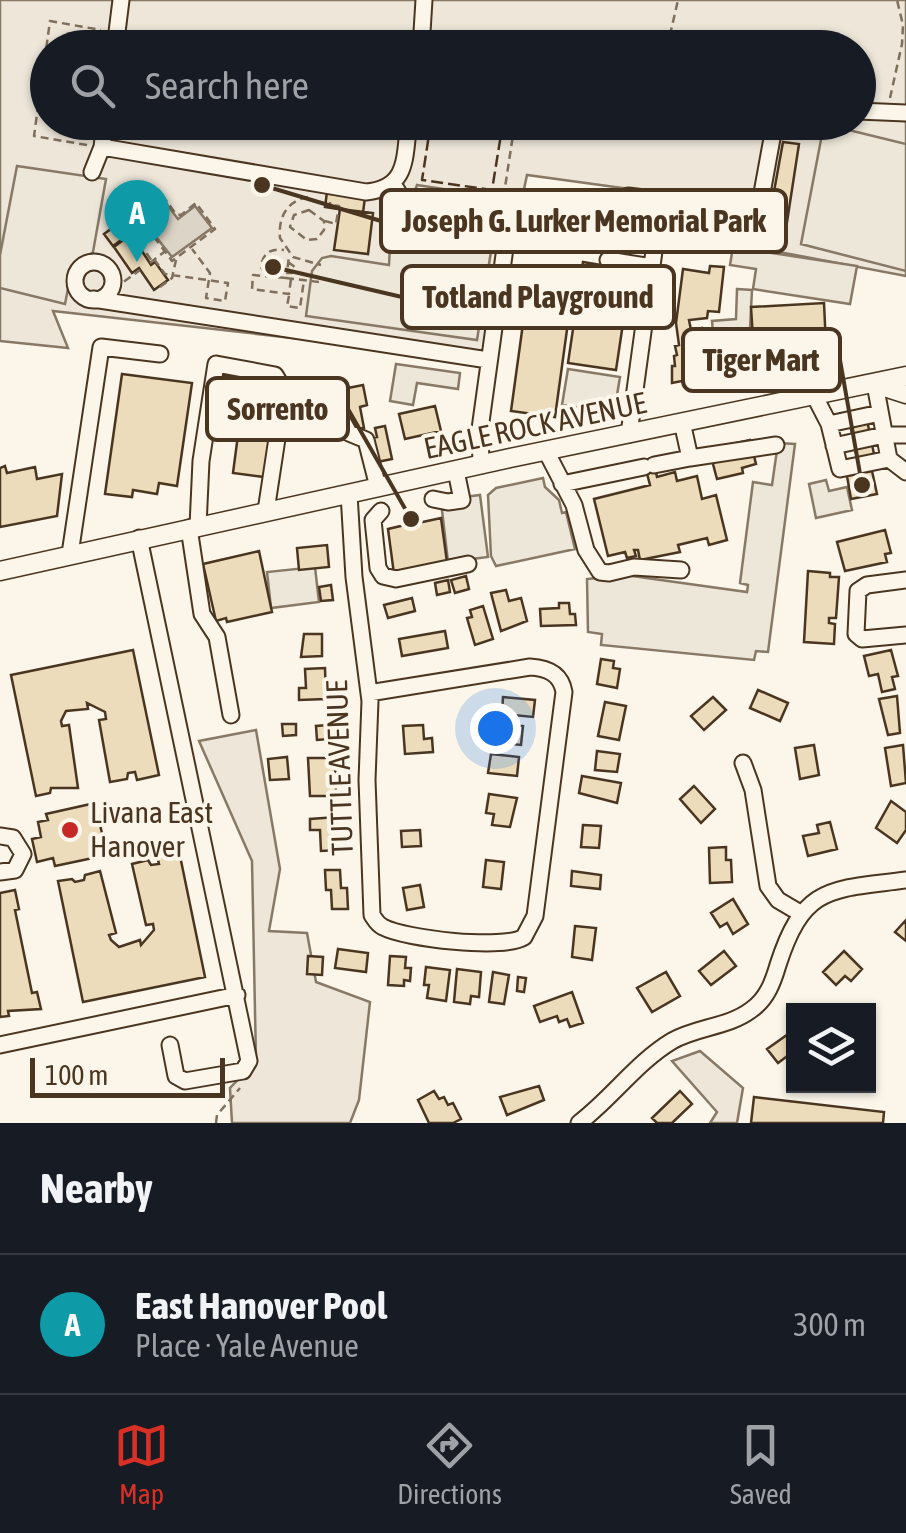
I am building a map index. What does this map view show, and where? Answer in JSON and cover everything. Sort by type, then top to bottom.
[{"type":"main road","name":"EAGLE ROCK AVENUE","points":[[0,571],[139,538],[906,376]]},
{"type":"main road","points":[[875,384],[906,394]]},
{"type":"street","points":[[118,30],[122,0]]},
{"type":"street","points":[[423,30],[424,0]]},
{"type":"street","points":[[876,112],[906,113]]},
{"type":"street","points":[[92,172],[103,140]]},
{"type":"street","points":[[102,148],[366,192],[393,184],[401,175],[407,140]]},
{"type":"street","points":[[758,215],[772,140]]},
{"type":"street","points":[[393,184],[407,206]]},
{"type":"street","points":[[616,200],[628,196],[661,200],[629,434]]},
{"type":"street","points":[[481,465],[478,448],[488,360],[509,219]]},
{"type":"street","points":[[608,260],[652,266]]},
{"type":"street","points":[[93,300],[105,296],[112,286],[108,268],[98,262],[86,264],[77,273],[76,285],[82,295],[93,300],[488,360]]},
{"type":"street","points":[[70,554],[101,348],[160,354]]},
{"type":"street","points":[[232,715],[217,637],[202,614],[194,527],[216,364],[275,375],[281,385],[283,399],[266,511]]},
{"type":"street","points":[[875,384],[889,459],[906,472]]},
{"type":"street","points":[[814,395],[829,424],[840,470],[889,459]]},
{"type":"street","points":[[829,424],[880,413]]},
{"type":"street","points":[[340,415],[348,433],[366,440],[378,487]]},
{"type":"street","points":[[682,422],[690,458]]},
{"type":"street","points":[[834,446],[884,435],[906,435]]},
{"type":"street","points":[[562,484],[776,444]]},
{"type":"street","points":[[546,451],[574,506],[586,550],[600,572],[608,574],[634,567],[680,570]]},
{"type":"street","points":[[433,498],[462,500],[456,471]]},
{"type":"street","name":"TUTTLE AVENUE","points":[[349,494],[369,693],[367,780],[372,916],[384,928],[407,934],[506,943],[524,937],[535,916],[564,692],[558,676],[542,668],[530,668],[369,693]]},
{"type":"street","points":[[381,511],[374,520],[382,576]]},
{"type":"street","points":[[139,538],[249,1061],[243,1071],[185,1081],[176,1076],[170,1045]]},
{"type":"street","points":[[353,562],[396,579],[468,564]]},
{"type":"street","points":[[906,580],[867,585],[858,591],[856,634],[862,639],[906,635]]},
{"type":"street","points":[[743,764],[753,790],[768,886],[778,900],[800,914]]},
{"type":"street","points":[[0,836],[14,838],[23,854],[15,870],[0,872]]},
{"type":"street","points":[[579,1123],[652,1054],[674,1040],[736,1019],[758,1004],[772,982],[787,937],[812,901],[828,892],[906,880]]},
{"type":"street","points":[[0,1046],[237,996]]},
{"type":"path","points":[[671,30],[678,0]]},
{"type":"path","points":[[876,106],[890,98],[905,26],[897,0]]},
{"type":"path","points":[[49,30],[50,21],[81,30]]},
{"type":"path","points":[[57,140],[102,148]]},
{"type":"path","points":[[509,219],[512,202],[504,194],[512,140]]},
{"type":"path","points":[[324,221],[324,230],[317,239],[306,240],[294,233],[290,220],[304,210],[336,224],[339,206],[330,205],[332,186]]},
{"type":"path","points":[[488,215],[492,190]]},
{"type":"path","points":[[138,216],[172,262],[176,258],[215,229],[196,204],[181,215],[176,214],[162,195],[138,216],[135,237],[165,274],[208,280],[228,282],[225,301],[206,298],[208,280],[210,273],[191,247]]},
{"type":"path","points":[[315,197],[300,198],[287,208],[280,219],[280,238],[298,260],[321,265]]},
{"type":"path","points":[[280,238],[294,233]]},
{"type":"path","points":[[152,261],[165,252]]},
{"type":"path","points":[[288,252],[287,306],[300,308],[304,280]]},
{"type":"path","points":[[266,276],[261,266],[266,253],[288,252]]},
{"type":"path","points":[[160,287],[173,275],[176,258]]},
{"type":"path","points":[[112,286],[122,284],[140,270]]},
{"type":"path","points":[[289,294],[252,289],[253,274],[319,282]]},
{"type":"path","points":[[216,1123],[240,1089],[243,1071]]},
{"type":"shaded area","points":[[0,0],[906,0],[906,276],[674,232],[681,196],[527,175],[488,360],[53,311],[68,348],[0,341]]},
{"type":"shaded area","points":[[876,137],[906,144],[906,271],[801,244],[821,140],[876,140]]},
{"type":"shaded area","points":[[17,166],[106,179],[93,252],[71,273],[65,304],[0,288],[0,255]]},
{"type":"shaded area","points":[[417,185],[496,197],[477,340],[306,316],[312,271],[322,258],[389,265],[397,204],[414,194]]},
{"type":"shaded area","points":[[164,201],[178,219],[195,206],[212,228],[172,257],[141,218]]},
{"type":"shaded area","points":[[733,247],[857,266],[850,304],[753,289],[756,269],[730,265]]},
{"type":"shaded area","points":[[737,289],[752,290],[754,375],[717,379],[712,321],[736,319]]},
{"type":"shaded area","points":[[396,364],[460,373],[458,389],[417,383],[413,405],[390,401]]},
{"type":"shaded area","points":[[568,369],[620,377],[614,413],[562,405]]},
{"type":"shaded area","points":[[778,443],[795,444],[768,652],[756,651],[754,660],[601,645],[602,634],[588,632],[587,579],[625,575],[747,592],[748,585],[740,583],[753,482],[772,485]]},
{"type":"shaded area","points":[[543,478],[545,487],[559,500],[562,513],[566,512],[575,549],[496,566],[491,556],[488,495],[496,488]]},
{"type":"shaded area","points":[[826,480],[829,491],[847,487],[852,510],[816,518],[809,484]]},
{"type":"shaded area","points":[[480,495],[488,557],[448,562],[442,510],[465,507],[464,497]]},
{"type":"shaded area","points":[[315,567],[319,602],[271,608],[267,572]]},
{"type":"shaded area","points":[[256,730],[280,869],[269,931],[307,933],[316,982],[370,1002],[359,1100],[350,1123],[232,1123],[230,1088],[256,1061],[252,861],[199,741]]},
{"type":"shaded area","points":[[700,1051],[743,1088],[737,1123],[710,1123],[717,1112],[672,1061]]},
{"type":"building","points":[[783,142],[799,144],[787,222],[769,219]]},
{"type":"building","points":[[327,192],[365,197],[363,213],[325,207]]},
{"type":"building","points":[[340,209],[373,213],[368,254],[334,250]]},
{"type":"building","points":[[119,223],[128,235],[113,246],[104,234]]},
{"type":"building","points":[[131,234],[151,265],[155,262],[168,280],[154,290],[139,268],[132,273],[114,247]]},
{"type":"building","points":[[583,262],[631,270],[616,370],[568,363]]},
{"type":"building","points":[[710,266],[724,267],[719,312],[708,311],[707,318],[689,320],[691,330],[702,328],[712,375],[672,383],[675,346],[679,345],[676,323],[683,269],[709,273]]},
{"type":"building","points":[[824,303],[826,346],[784,347],[784,352],[754,354],[751,307]]},
{"type":"building","points":[[525,309],[569,315],[555,417],[511,411]]},
{"type":"building","points":[[122,374],[192,383],[177,486],[159,483],[157,494],[133,490],[132,497],[105,494]]},
{"type":"building","points":[[363,385],[367,405],[360,407],[364,428],[351,430],[343,389]]},
{"type":"building","points":[[225,386],[276,393],[264,477],[233,473],[238,435],[218,433]]},
{"type":"building","points":[[435,406],[441,431],[405,439],[399,414]]},
{"type":"building","points":[[866,415],[875,459],[858,463],[849,419]]},
{"type":"building","points":[[385,426],[392,459],[377,462],[372,438],[377,437],[375,428]]},
{"type":"building","points":[[750,440],[756,464],[742,468],[743,473],[717,479],[709,449]]},
{"type":"building","points":[[653,459],[657,477],[675,472],[677,481],[697,476],[702,499],[716,495],[727,540],[709,545],[707,538],[678,545],[680,552],[640,560],[638,550],[634,550],[636,556],[627,558],[625,552],[608,556],[594,499],[650,485],[644,462]]},
{"type":"building","points":[[5,466],[7,473],[35,467],[37,479],[62,474],[57,516],[0,527],[0,468]]},
{"type":"building","points":[[872,471],[877,494],[851,499],[847,476]]},
{"type":"building","points":[[417,518],[418,523],[441,518],[447,562],[394,574],[388,529]]},
{"type":"building","points":[[885,530],[891,553],[885,554],[887,562],[845,571],[837,542]]},
{"type":"building","points":[[327,545],[329,567],[299,570],[297,548]]},
{"type":"building","points":[[259,551],[272,612],[216,621],[203,564]]},
{"type":"building","points":[[808,571],[839,577],[836,618],[829,618],[829,623],[835,624],[834,644],[804,642]]},
{"type":"building","points":[[466,576],[469,589],[455,593],[451,580]]},
{"type":"building","points":[[448,580],[450,592],[437,595],[435,583]]},
{"type":"building","points":[[331,585],[333,600],[321,601],[319,587]]},
{"type":"building","points":[[506,590],[509,601],[521,598],[527,621],[501,631],[491,593]]},
{"type":"building","points":[[412,598],[415,611],[388,618],[384,605]]},
{"type":"building","points":[[559,603],[569,603],[576,625],[541,626],[540,609],[559,608]]},
{"type":"building","points":[[483,606],[493,639],[475,645],[467,618],[472,617],[470,610]]},
{"type":"building","points":[[445,631],[448,648],[402,656],[399,639]]},
{"type":"building","points":[[304,634],[322,634],[322,656],[301,657]]},
{"type":"building","points":[[133,650],[159,775],[137,780],[135,772],[128,773],[127,779],[110,782],[99,720],[106,719],[105,712],[87,703],[88,709],[66,711],[61,721],[62,726],[69,725],[78,788],[51,788],[50,793],[36,796],[11,675]]},
{"type":"building","points":[[891,650],[898,676],[892,677],[895,689],[882,692],[878,674],[869,676],[864,656]]},
{"type":"building","points":[[601,659],[614,661],[613,668],[620,669],[617,688],[597,684]]},
{"type":"building","points":[[325,668],[326,699],[299,700],[299,688],[306,688],[305,669]]},
{"type":"building","points":[[758,690],[788,703],[780,721],[750,708]]},
{"type":"building","points":[[897,696],[900,733],[888,735],[879,699]]},
{"type":"building","points":[[503,697],[535,700],[533,717],[502,714]]},
{"type":"building","points":[[713,697],[726,710],[704,730],[691,716]]},
{"type":"building","points":[[605,702],[626,706],[619,740],[598,736]]},
{"type":"building","points":[[493,723],[523,726],[521,745],[491,742]]},
{"type":"building","points":[[282,724],[296,724],[296,735],[283,736]]},
{"type":"building","points":[[341,724],[342,738],[317,740],[316,726]]},
{"type":"building","points":[[423,725],[424,739],[432,738],[433,752],[405,754],[403,726]]},
{"type":"building","points":[[814,745],[819,775],[800,779],[795,748]]},
{"type":"building","points":[[903,745],[906,783],[891,786],[885,748]]},
{"type":"building","points":[[597,751],[620,754],[617,772],[595,770]]},
{"type":"building","points":[[491,754],[519,757],[517,776],[488,773]]},
{"type":"building","points":[[287,757],[289,779],[270,780],[268,759]]},
{"type":"building","points":[[308,758],[335,758],[336,796],[310,796]]},
{"type":"building","points":[[582,776],[621,783],[617,803],[579,793]]},
{"type":"building","points":[[694,786],[715,809],[701,823],[680,799]]},
{"type":"building","points":[[489,794],[517,798],[510,827],[492,825],[494,814],[486,813]]},
{"type":"building","points":[[891,801],[906,812],[906,830],[897,843],[876,828]]},
{"type":"building","name":"Livana East Hanover","points":[[95,803],[107,855],[55,866],[53,858],[37,862],[32,839],[41,837],[38,822],[48,820],[46,814]]},
{"type":"building","points":[[337,817],[339,850],[321,851],[320,830],[310,830],[310,819]]},
{"type":"building","points":[[830,822],[837,849],[808,856],[803,836],[819,833],[817,825]]},
{"type":"building","points":[[583,825],[601,826],[599,848],[581,847]]},
{"type":"building","points":[[420,830],[421,846],[402,847],[401,831]]},
{"type":"building","points":[[726,847],[732,882],[710,883],[709,848]]},
{"type":"building","points":[[179,851],[205,977],[83,1002],[58,881],[84,880],[85,875],[100,871],[116,933],[109,935],[111,940],[119,947],[140,940],[141,945],[154,930],[153,924],[146,925],[132,864],[148,860],[151,865],[159,864],[157,856]]},
{"type":"building","points":[[486,860],[504,862],[501,889],[483,887]]},
{"type":"building","points":[[325,870],[340,870],[341,888],[347,888],[348,909],[332,909]]},
{"type":"building","points":[[572,871],[601,875],[600,889],[571,886]]},
{"type":"building","points":[[420,885],[424,907],[407,910],[403,888]]},
{"type":"building","points":[[15,890],[19,909],[15,910],[32,993],[37,992],[41,1009],[8,1011],[9,1016],[0,1017],[0,893]]},
{"type":"building","points":[[733,899],[748,924],[733,934],[727,923],[720,927],[711,913]]},
{"type":"building","points":[[906,920],[906,941],[895,932]]},
{"type":"building","points":[[575,926],[596,928],[592,960],[572,957]]},
{"type":"building","points":[[338,949],[368,953],[366,972],[335,968]]},
{"type":"building","points":[[724,951],[736,966],[711,985],[699,971]]},
{"type":"building","points":[[844,951],[862,969],[851,981],[845,976],[836,985],[823,972]]},
{"type":"building","points":[[308,956],[323,957],[322,975],[307,974]]},
{"type":"building","points":[[390,956],[406,957],[405,968],[411,968],[410,981],[404,980],[404,986],[388,985]]},
{"type":"building","points":[[426,967],[450,970],[446,1001],[427,998]]},
{"type":"building","points":[[457,969],[481,972],[479,997],[471,996],[470,1004],[454,1002]]},
{"type":"building","points":[[493,972],[509,975],[504,1004],[489,1002]]},
{"type":"building","points":[[666,972],[680,996],[652,1012],[637,988]]},
{"type":"building","points":[[518,977],[526,978],[524,992],[517,991]]},
{"type":"building","points":[[572,992],[583,1023],[570,1027],[567,1019],[559,1022],[557,1016],[540,1022],[534,1006]]},
{"type":"building","points":[[786,1036],[786,1057],[778,1063],[767,1049]]},
{"type":"building","points":[[539,1086],[544,1100],[507,1115],[500,1097]]},
{"type":"building","points":[[434,1091],[448,1105],[453,1103],[461,1119],[429,1123],[418,1100]]},
{"type":"building","points":[[680,1091],[692,1104],[672,1123],[657,1123],[652,1118]]},
{"type":"building","points":[[754,1097],[884,1112],[883,1123],[751,1123]]},
{"type":"fence","points":[[428,140],[422,180],[492,190],[500,140]]},
{"type":"place","name":"Joseph G. Lurker Memorial Park","points":[[262,185]]},
{"type":"place","name":"East Hanover Pool","points":[[137,262]]},
{"type":"place","name":"Totland Playground","points":[[273,267]]},
{"type":"place","name":"Tiger Mart","points":[[862,485]]},
{"type":"place","name":"Sorrento","points":[[411,519]]},
{"type":"place","name":"Livana East Hanover","points":[[70,830]]}]
